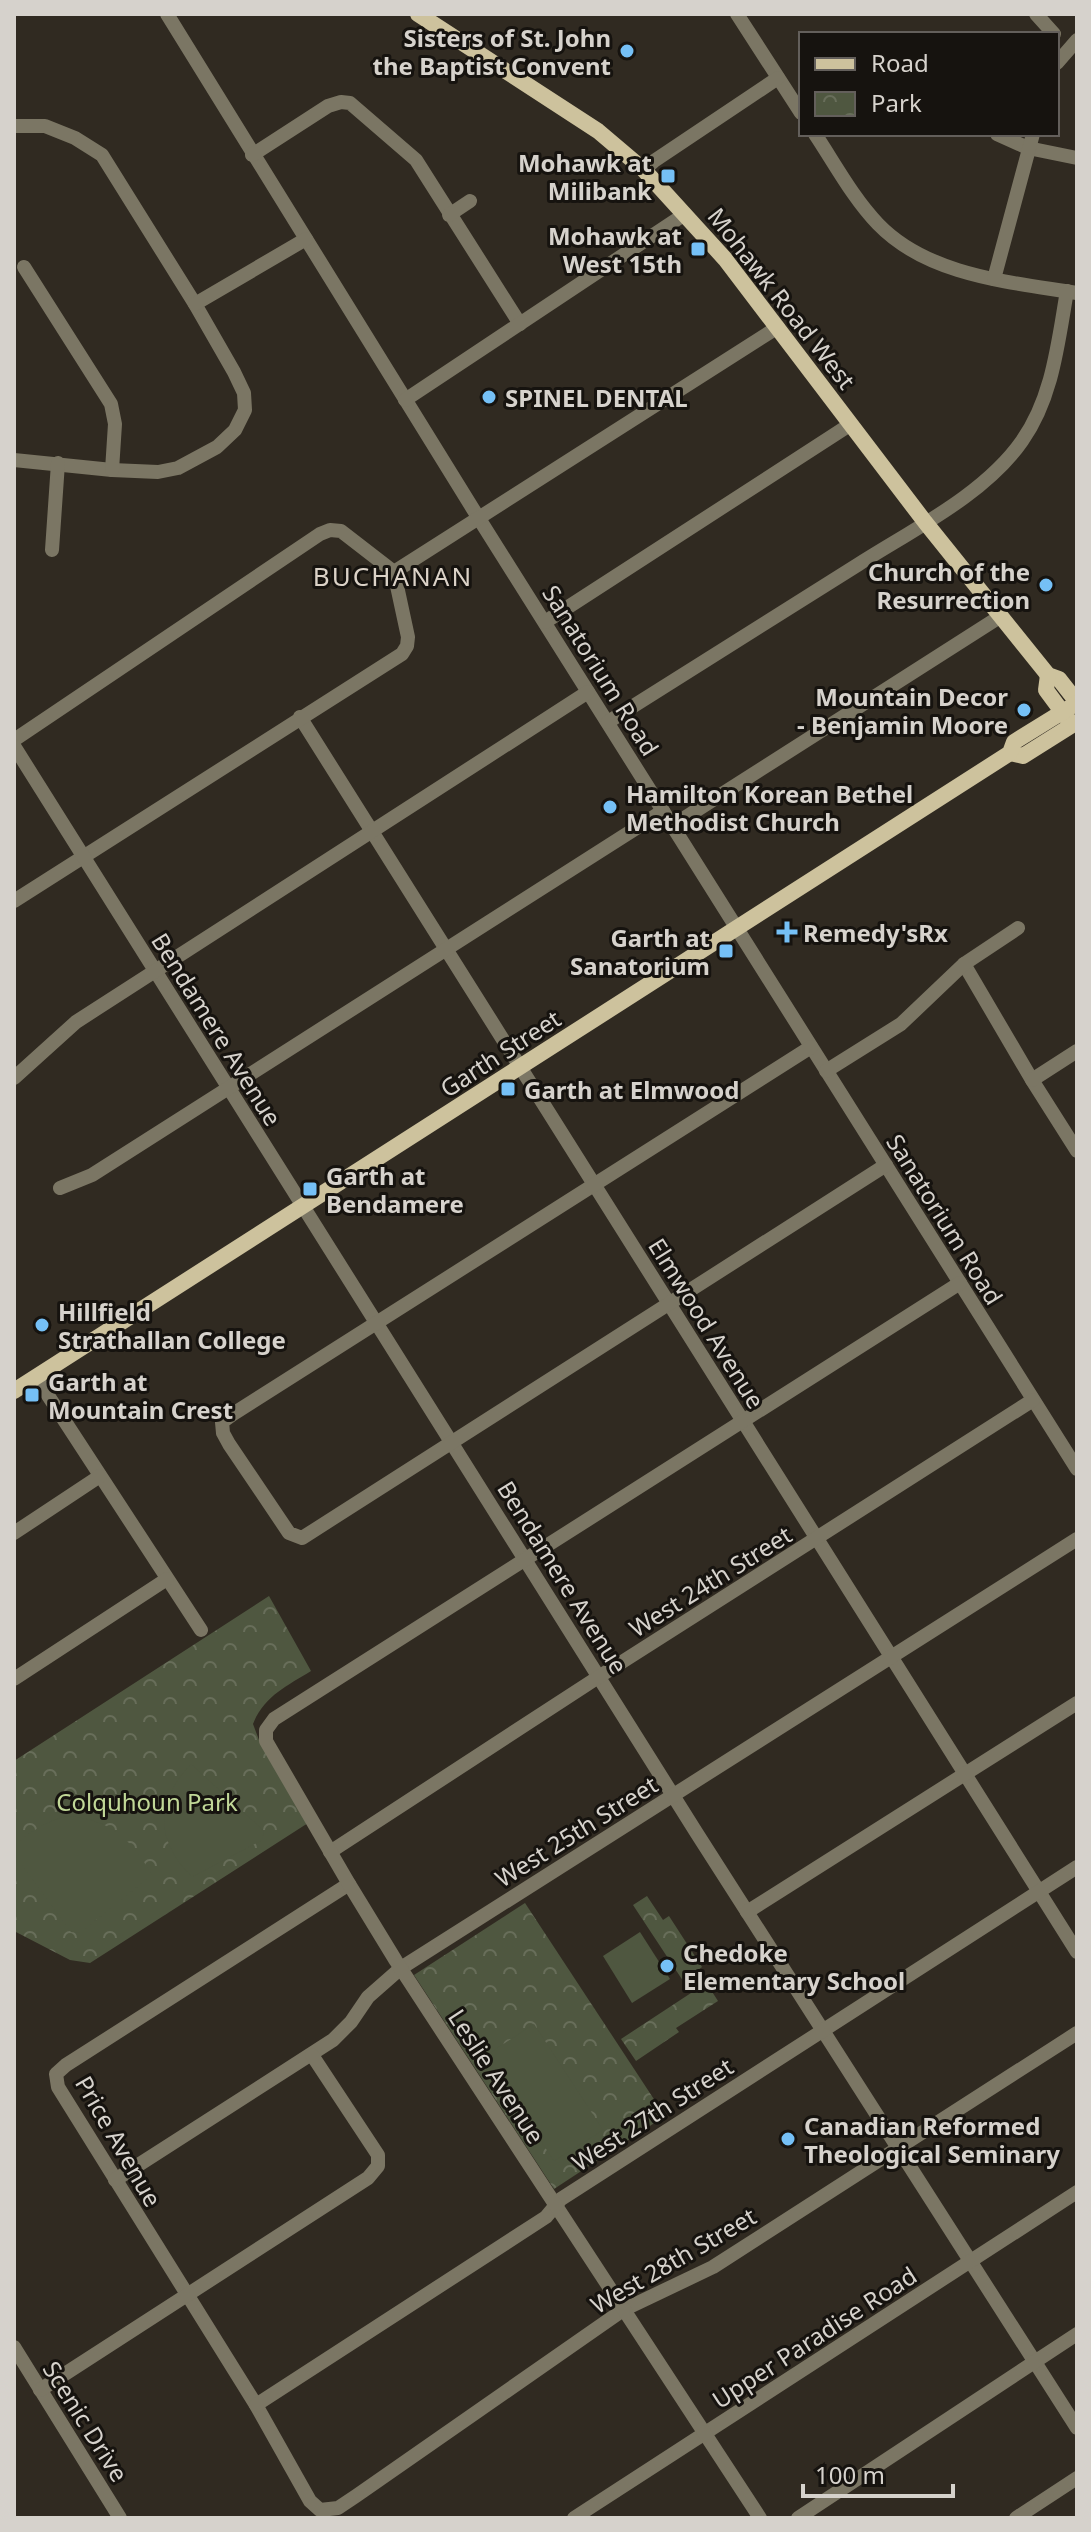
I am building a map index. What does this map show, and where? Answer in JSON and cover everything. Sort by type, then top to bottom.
[{"type":"main road","name":"Mohawk Road West","points":[[418,14],[438,19],[598,131],[644,170],[725,259],[925,522],[1048,675],[1059,679],[1074,716]]},
{"type":"main road","name":"Garth Street","points":[[14,1391],[1010,753],[1023,756],[1074,716]]},
{"type":"street","name":"Sanatorium Road","points":[[167,14],[405,400],[1077,1469]]},
{"type":"street","points":[[737,14],[799,110]]},
{"type":"street","points":[[1036,14],[1052,32]]},
{"type":"street","points":[[1059,61],[1073,45]]},
{"type":"street","points":[[644,170],[778,78]]},
{"type":"street","points":[[252,155],[328,106],[350,103],[416,160],[520,324]]},
{"type":"street","points":[[14,126],[45,126],[75,138],[102,155],[195,304],[244,393],[245,410],[235,430],[217,447],[178,468],[158,472],[112,470],[14,460]]},
{"type":"street","points":[[608,722],[984,482],[1004,465],[1024,439],[1048,389],[1072,292],[960,271],[896,241],[863,206],[816,136]]},
{"type":"street","points":[[1007,136],[1031,141],[1077,158]]},
{"type":"street","points":[[994,279],[1031,141]]},
{"type":"street","points":[[449,215],[470,201]]},
{"type":"street","points":[[405,400],[685,214]]},
{"type":"street","points":[[195,304],[306,239]]},
{"type":"street","points":[[24,267],[111,404],[115,424],[112,470]]},
{"type":"street","points":[[394,572],[778,327]]},
{"type":"street","points":[[545,622],[851,424]]},
{"type":"street","points":[[52,550],[58,463]]},
{"type":"street","points":[[14,740],[320,534],[330,530],[341,531],[394,572],[408,637],[402,654],[14,901]]},
{"type":"street","points":[[672,826],[1001,616]]},
{"type":"street","points":[[14,1078],[76,1022],[588,692]]},
{"type":"street","name":"Elmwood Avenue","points":[[300,717],[1077,1952]]},
{"type":"street","name":"Bendamere Avenue","points":[[14,746],[747,1912],[1077,2428]]},
{"type":"street","points":[[60,1188],[92,1175],[663,811]]},
{"type":"street","points":[[826,1071],[908,1018],[964,964],[1018,928]]},
{"type":"street","points":[[964,964],[1077,1151]]},
{"type":"street","points":[[811,1047],[222,1422],[229,1444],[289,1533],[302,1538],[886,1165]]},
{"type":"street","points":[[1032,1080],[1077,1051]]},
{"type":"street","points":[[525,1559],[960,1283]]},
{"type":"street","points":[[36,1377],[201,1630]]},
{"type":"street","name":"West 24th Street","points":[[330,1852],[1033,1400]]},
{"type":"street","points":[[14,1533],[100,1476]]},
{"type":"street","name":"West 25th Street","points":[[115,2180],[333,2040],[351,2022],[368,1997],[401,1968],[1077,1539]]},
{"type":"street","name":"Leslie Avenue","points":[[525,1559],[274,1719],[266,1730],[266,1741],[401,1968],[760,2518]]},
{"type":"street","points":[[14,1679],[167,1579]]},
{"type":"street","points":[[747,1912],[1077,1703]]},
{"type":"street","name":"West 27th Street","points":[[256,2405],[546,2217],[561,2199],[1077,1867]]},
{"type":"street","name":"Price Avenue","points":[[338,2508],[320,2510],[310,2501],[256,2405],[58,2087],[56,2074],[349,1884]]},
{"type":"street","name":"West 28th Street","points":[[338,2508],[623,2310],[713,2267],[1077,2033]]},
{"type":"street","points":[[40,2390],[368,2178],[378,2166],[378,2155],[312,2055]]},
{"type":"street","name":"Upper Paradise Road","points":[[574,2518],[1077,2192]]},
{"type":"street","points":[[798,2518],[1077,2334]]},
{"type":"street","name":"Scenic Drive","points":[[14,2347],[120,2518]]},
{"type":"street","points":[[1016,2518],[1077,2478]]},
{"type":"green space","name":"Colquhoun Park","points":[[269,1596],[311,1671],[270,1699],[253,1724],[259,1740],[308,1823],[90,1963],[70,1960],[14,1931],[14,1761]]},
{"type":"green space","points":[[191,1764],[264,1831],[262,1840],[192,1877],[171,1849],[164,1821],[171,1792]]},
{"type":"green space","points":[[67,1816],[95,1821],[118,1833],[136,1851],[152,1875],[80,1933],[71,1932],[14,1854],[14,1846],[26,1836],[45,1824]]},
{"type":"green space","points":[[647,1896],[663,1920],[669,1916],[702,1967],[698,1970],[718,2001],[676,2028],[679,2032],[636,2061],[621,2039],[691,1993],[633,1905]]},
{"type":"green space","points":[[525,1903],[665,2116],[554,2189],[414,1975]]},
{"type":"green space","points":[[640,1932],[670,1979],[632,2003],[603,1956]]},
{"type":"green space","points":[[534,2024],[603,2130],[554,2161],[485,2056]]},
{"type":"place","name":"Sisters of St. John the Baptist Convent","points":[[627,51]]},
{"type":"place","name":"Mohawk at Milibank","points":[[668,176]]},
{"type":"place","name":"Mohawk at West 15th","points":[[698,249]]},
{"type":"place","name":"SPINEL DENTAL","points":[[489,397]]},
{"type":"place","name":"Church of the Resurrection","points":[[1046,585]]},
{"type":"place","name":"Mountain Decor - Benjamin Moore","points":[[1024,710]]},
{"type":"place","name":"Hamilton Korean Bethel Methodist Church","points":[[610,807]]},
{"type":"place","name":"Remedy'sRx","points":[[787,932]]},
{"type":"place","name":"Garth at Sanatorium","points":[[726,951]]},
{"type":"place","name":"Garth at Elmwood","points":[[508,1089]]},
{"type":"place","name":"Garth at Bendamere","points":[[310,1189]]},
{"type":"place","name":"Hillfield Strathallan College","points":[[42,1325]]},
{"type":"place","name":"Garth at Mountain Crest","points":[[32,1395]]},
{"type":"place","name":"Chedoke Elementary School","points":[[667,1966]]},
{"type":"place","name":"Canadian Reformed Theological Seminary","points":[[788,2139]]},
{"type":"district","name":"BUCHANAN","points":[[393,576]]}]
